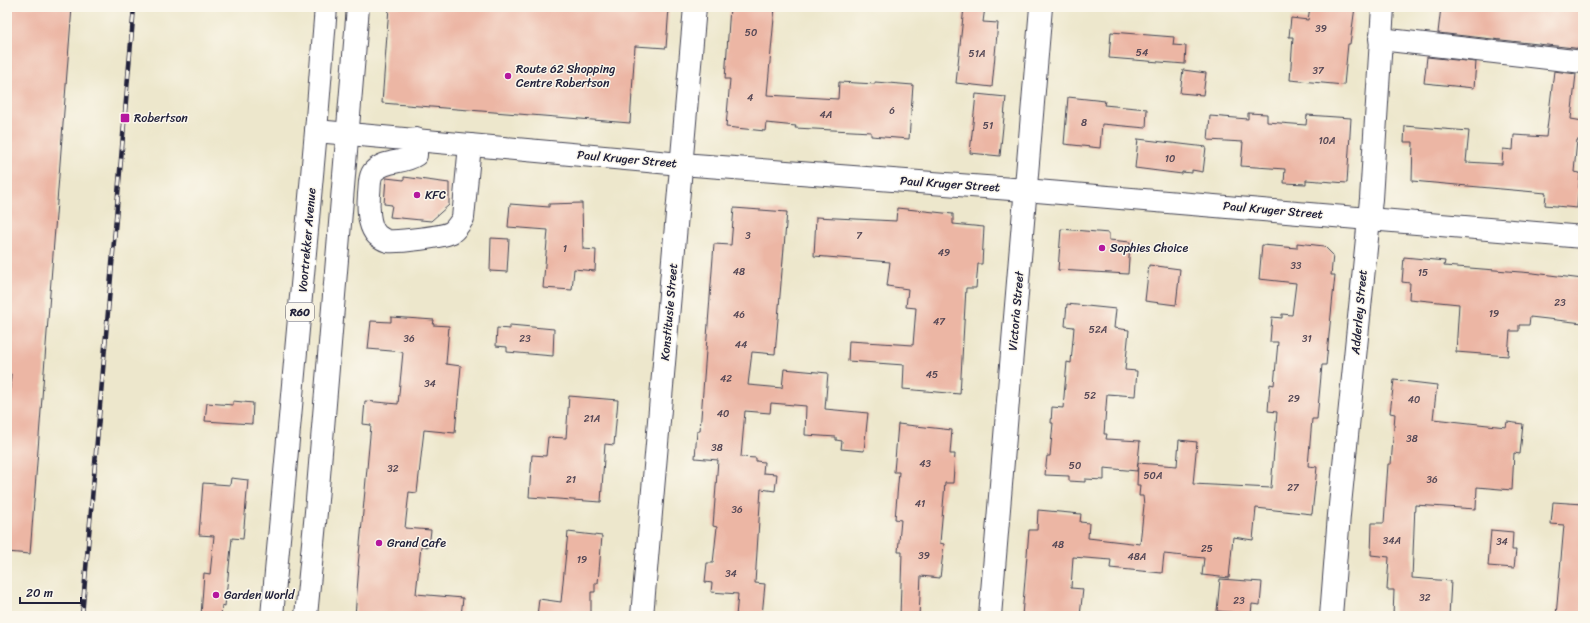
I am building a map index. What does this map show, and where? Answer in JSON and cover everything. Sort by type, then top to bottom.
[{"type":"street","name":"Voortrekker Avenue","points":[[272,616],[326,7]]},
{"type":"street","points":[[306,616],[317,504],[358,7]]},
{"type":"street","name":"Konstitusie Street","points":[[642,616],[695,7]]},
{"type":"street","name":"Victoria Street","points":[[990,616],[1041,7]]},
{"type":"street","name":"Adderley Street","points":[[1331,616],[1339,515],[1369,218],[1383,7]]},
{"type":"street","points":[[1380,39],[1583,62]]},
{"type":"street","name":"Paul Kruger Street","points":[[316,131],[681,164],[1025,190],[1583,237]]},
{"type":"street","points":[[416,139],[416,155],[404,162],[393,161],[380,166],[373,171],[371,177],[368,205],[372,222],[377,235],[387,241],[424,238],[450,233],[457,228],[463,218],[470,145]]},
{"type":"building","points":[[7,7],[72,7],[30,554],[7,552],[7,426],[11,374],[7,373]]},
{"type":"building","name":"Route 62 Shopping Centre Robertson","points":[[389,7],[669,7],[666,48],[635,46],[630,123],[382,103]]},
{"type":"building","points":[[730,7],[775,7],[767,95],[838,99],[839,82],[875,84],[875,82],[913,85],[909,139],[871,136],[871,132],[795,128],[796,126],[766,123],[765,131],[726,127],[730,79],[725,79]]},
{"type":"building","points":[[964,7],[985,7],[983,22],[998,23],[992,87],[956,83]]},
{"type":"building","points":[[1310,7],[1355,7],[1350,44],[1348,44],[1344,85],[1290,80],[1293,37],[1289,37],[1291,18],[1308,20]]},
{"type":"building","points":[[1441,7],[1583,7],[1583,49],[1438,33]]},
{"type":"building","points":[[1111,32],[1174,37],[1173,45],[1186,46],[1185,64],[1109,58]]},
{"type":"building","points":[[1427,57],[1476,62],[1474,88],[1424,83]]},
{"type":"building","points":[[1183,70],[1206,73],[1203,95],[1180,93]]},
{"type":"building","points":[[1554,71],[1576,74],[1571,119],[1583,121],[1583,141],[1577,140],[1574,172],[1580,173],[1577,208],[1545,205],[1546,193],[1412,181],[1413,142],[1404,142],[1405,126],[1469,131],[1466,162],[1502,164],[1503,149],[1513,150],[1514,135],[1546,137]]},
{"type":"building","points":[[976,94],[1006,97],[1000,156],[970,153]]},
{"type":"building","points":[[1068,97],[1105,101],[1104,105],[1147,109],[1146,128],[1102,124],[1100,148],[1064,144]]},
{"type":"building","points":[[1248,113],[1267,114],[1267,122],[1306,125],[1307,115],[1351,118],[1347,183],[1306,180],[1306,184],[1284,183],[1285,169],[1241,166],[1243,142],[1208,140],[1210,116],[1248,119]]},
{"type":"building","points":[[1138,139],[1206,147],[1203,172],[1192,170],[1192,173],[1182,172],[1182,174],[1135,168]]},
{"type":"building","name":"KFC","points":[[404,177],[449,183],[449,205],[431,221],[390,217],[392,205],[384,204],[386,178],[404,180]]},
{"type":"building","points":[[582,203],[583,249],[596,250],[595,271],[574,269],[572,290],[543,288],[548,230],[508,227],[510,204],[549,207],[549,204]]},
{"type":"building","points":[[734,208],[787,212],[775,354],[752,352],[748,385],[782,388],[784,369],[828,373],[825,409],[868,413],[864,451],[841,449],[842,441],[836,440],[836,437],[805,435],[806,406],[771,403],[770,413],[745,411],[741,457],[756,458],[756,461],[764,462],[763,473],[777,474],[775,491],[761,489],[755,583],[765,584],[762,616],[736,616],[738,594],[711,592],[712,583],[705,582],[707,563],[713,563],[717,527],[713,526],[718,460],[695,458],[697,431],[700,431],[714,244],[731,245]]},
{"type":"building","points":[[897,208],[953,214],[953,224],[984,227],[982,264],[978,264],[976,288],[966,288],[960,394],[903,389],[904,365],[848,361],[849,341],[913,345],[916,308],[906,307],[908,289],[887,286],[890,262],[814,256],[816,217],[896,221]]},
{"type":"building","points":[[1061,229],[1109,233],[1109,240],[1130,242],[1128,274],[1058,270]]},
{"type":"building","points":[[491,238],[509,239],[507,272],[490,271]]},
{"type":"building","points":[[1297,243],[1324,246],[1333,255],[1331,275],[1335,275],[1326,365],[1322,365],[1317,419],[1312,419],[1308,466],[1317,467],[1312,514],[1256,508],[1253,540],[1233,537],[1229,578],[1202,575],[1204,558],[1164,554],[1162,573],[1110,568],[1111,560],[1073,557],[1071,588],[1083,589],[1080,616],[1022,616],[1029,530],[1037,530],[1038,510],[1081,514],[1080,522],[1089,523],[1088,538],[1140,544],[1144,505],[1143,496],[1139,496],[1140,485],[1137,485],[1138,463],[1177,466],[1179,440],[1197,442],[1193,484],[1271,488],[1277,412],[1268,411],[1270,384],[1274,385],[1278,342],[1270,342],[1272,317],[1282,318],[1282,314],[1292,315],[1296,283],[1259,279],[1262,245],[1297,248]]},
{"type":"building","points":[[1404,257],[1445,261],[1444,266],[1533,273],[1583,279],[1583,323],[1530,317],[1529,325],[1519,325],[1519,331],[1510,331],[1508,356],[1456,352],[1459,304],[1409,299],[1410,283],[1402,282]]},
{"type":"building","points":[[1149,265],[1180,269],[1176,305],[1145,301]]},
{"type":"building","points":[[1067,304],[1116,309],[1114,328],[1129,330],[1125,370],[1137,371],[1135,396],[1107,394],[1104,434],[1107,434],[1106,439],[1140,441],[1137,471],[1104,468],[1104,480],[1085,479],[1085,482],[1069,481],[1069,476],[1045,475],[1047,456],[1050,456],[1053,423],[1051,423],[1052,407],[1063,408],[1067,362],[1071,363],[1074,327],[1065,326]]},
{"type":"building","points":[[391,317],[434,320],[433,325],[449,326],[446,364],[461,366],[455,433],[424,430],[417,493],[409,492],[405,528],[431,530],[429,547],[421,546],[416,594],[463,598],[461,616],[355,616],[371,425],[363,424],[365,401],[398,404],[403,352],[368,349],[371,321],[391,322]]},
{"type":"building","points":[[510,325],[554,329],[553,356],[507,352],[507,347],[496,346],[497,328],[510,329]]},
{"type":"building","points":[[1394,380],[1437,385],[1433,419],[1506,427],[1507,422],[1523,424],[1520,454],[1514,453],[1512,490],[1477,487],[1476,509],[1415,505],[1412,578],[1451,581],[1449,616],[1393,616],[1394,590],[1387,590],[1389,557],[1371,555],[1372,523],[1384,523],[1388,464],[1391,464],[1395,414],[1390,413]]},
{"type":"building","points":[[569,396],[618,400],[614,445],[605,444],[601,502],[529,497],[532,455],[546,456],[548,437],[566,438]]},
{"type":"building","points":[[233,401],[253,403],[252,424],[205,421],[207,403],[233,405]]},
{"type":"building","points":[[898,424],[952,430],[950,454],[955,454],[953,483],[945,483],[940,543],[944,544],[940,578],[921,576],[919,616],[900,616],[902,552],[898,552],[901,520],[895,519],[899,472],[894,472]]},
{"type":"building","points":[[231,478],[248,480],[243,539],[232,538],[225,606],[222,605],[221,616],[201,616],[204,573],[210,574],[214,536],[199,535],[203,483],[230,485]]},
{"type":"building","points":[[1553,502],[1583,504],[1583,616],[1556,616],[1564,525],[1551,524]]},
{"type":"building","points":[[1491,530],[1513,532],[1512,550],[1516,550],[1514,568],[1488,566]]},
{"type":"building","points":[[568,532],[602,536],[598,583],[595,583],[595,592],[591,592],[591,616],[537,616],[539,599],[561,602]]},
{"type":"building","points":[[1220,579],[1262,582],[1260,605],[1252,604],[1251,614],[1217,611]]},
{"type":"railway","points":[[82,616],[134,7]]},
{"type":"place","name":"Route 62 Shopping Centre Robertson","points":[[508,76]]},
{"type":"place","name":"Robertson","points":[[125,118]]},
{"type":"place","name":"KFC","points":[[417,195]]},
{"type":"place","name":"Sophies Choice","points":[[1102,248]]},
{"type":"place","name":"Grand Cafe","points":[[379,543]]},
{"type":"place","name":"Garden World","points":[[216,595]]}]
